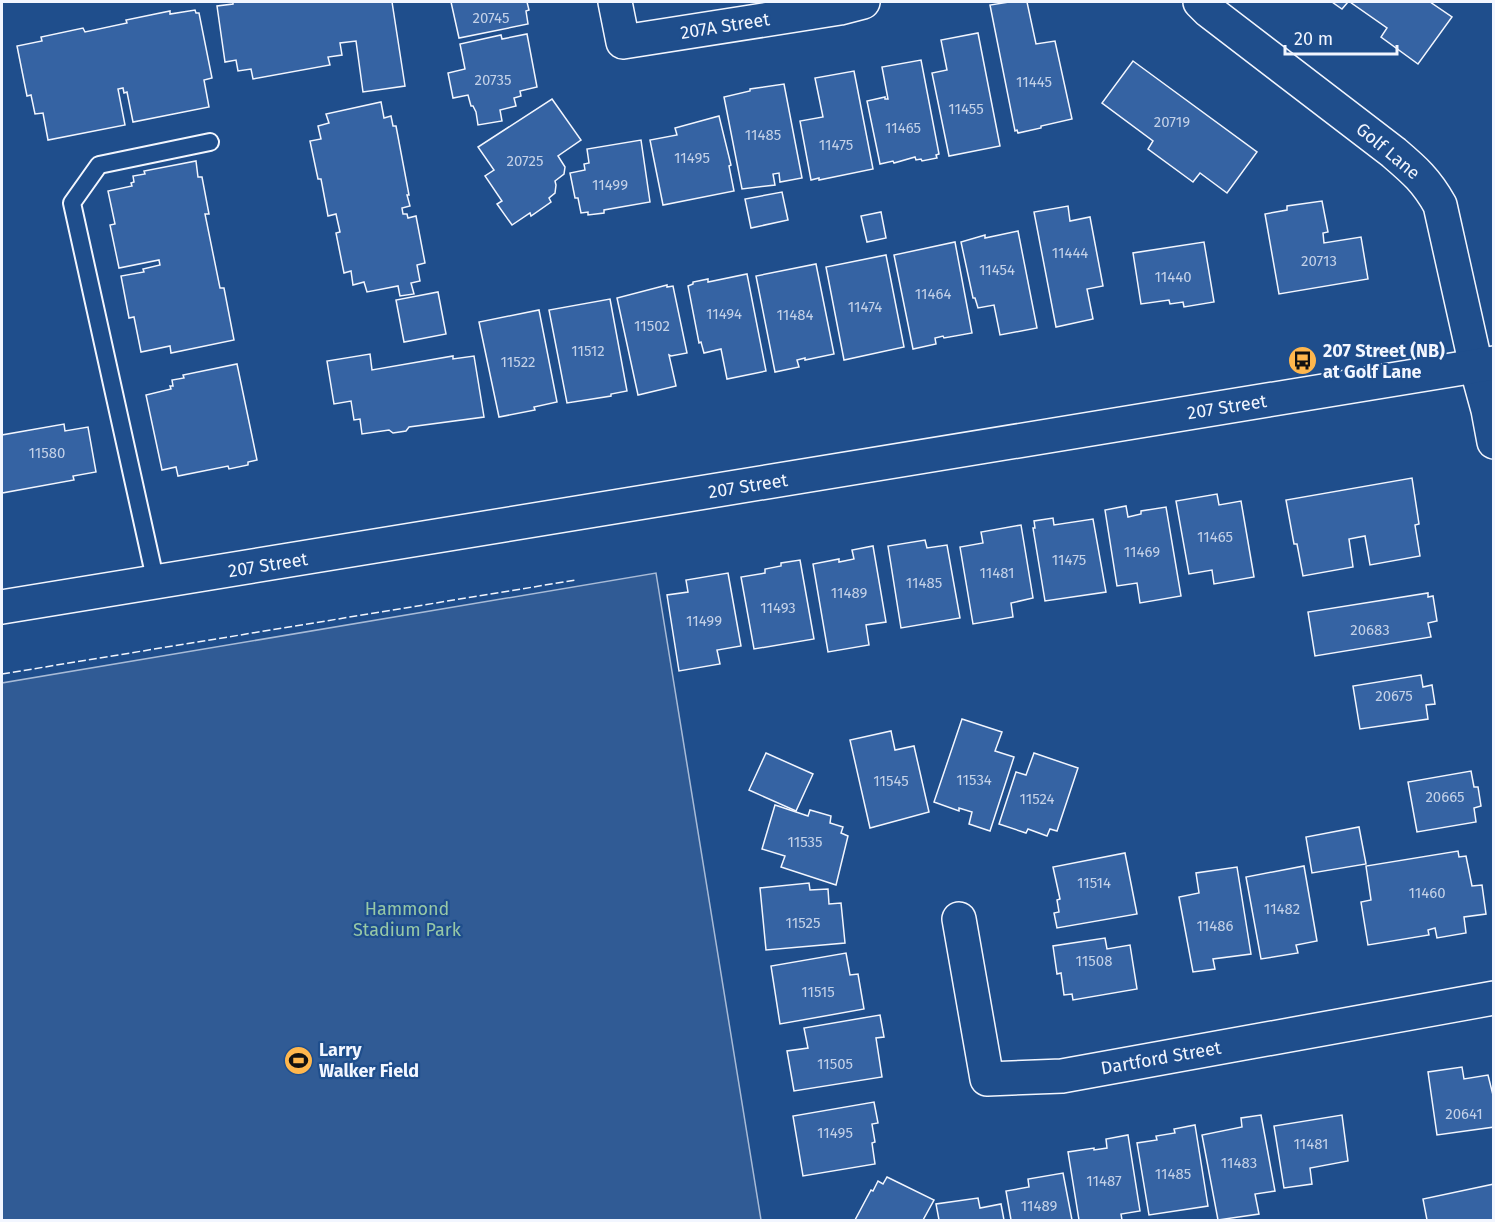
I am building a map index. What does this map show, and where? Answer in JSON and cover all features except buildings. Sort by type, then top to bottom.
[{"type":"street","name":"207A Street","points":[[615,2],[622,42],[840,8],[863,2]]},
{"type":"street","name":"Golf Lane","points":[[1200,2],[1393,152],[1425,182],[1440,205],[1485,365],[1488,410],[1494,442]]},
{"type":"street","name":"207 Street","points":[[2,607],[1485,365]]},
{"type":"street","name":"Dartford Street","points":[[958,919],[987,1079],[1062,1076],[1494,998]]},
{"type":"lane","points":[[156,583],[72,203],[99,165],[210,142]]},
{"type":"shaded area","name":"Hammond Stadium Park","points":[[656,573],[761,1220],[2,1220],[2,683]]},
{"type":"fence","points":[[2,674],[576,580]]},
{"type":"place","name":"207 Street (NB) at Golf Lane","points":[[1302,361]]},
{"type":"place","name":"Larry Walker Field","points":[[298,1060]]}]
